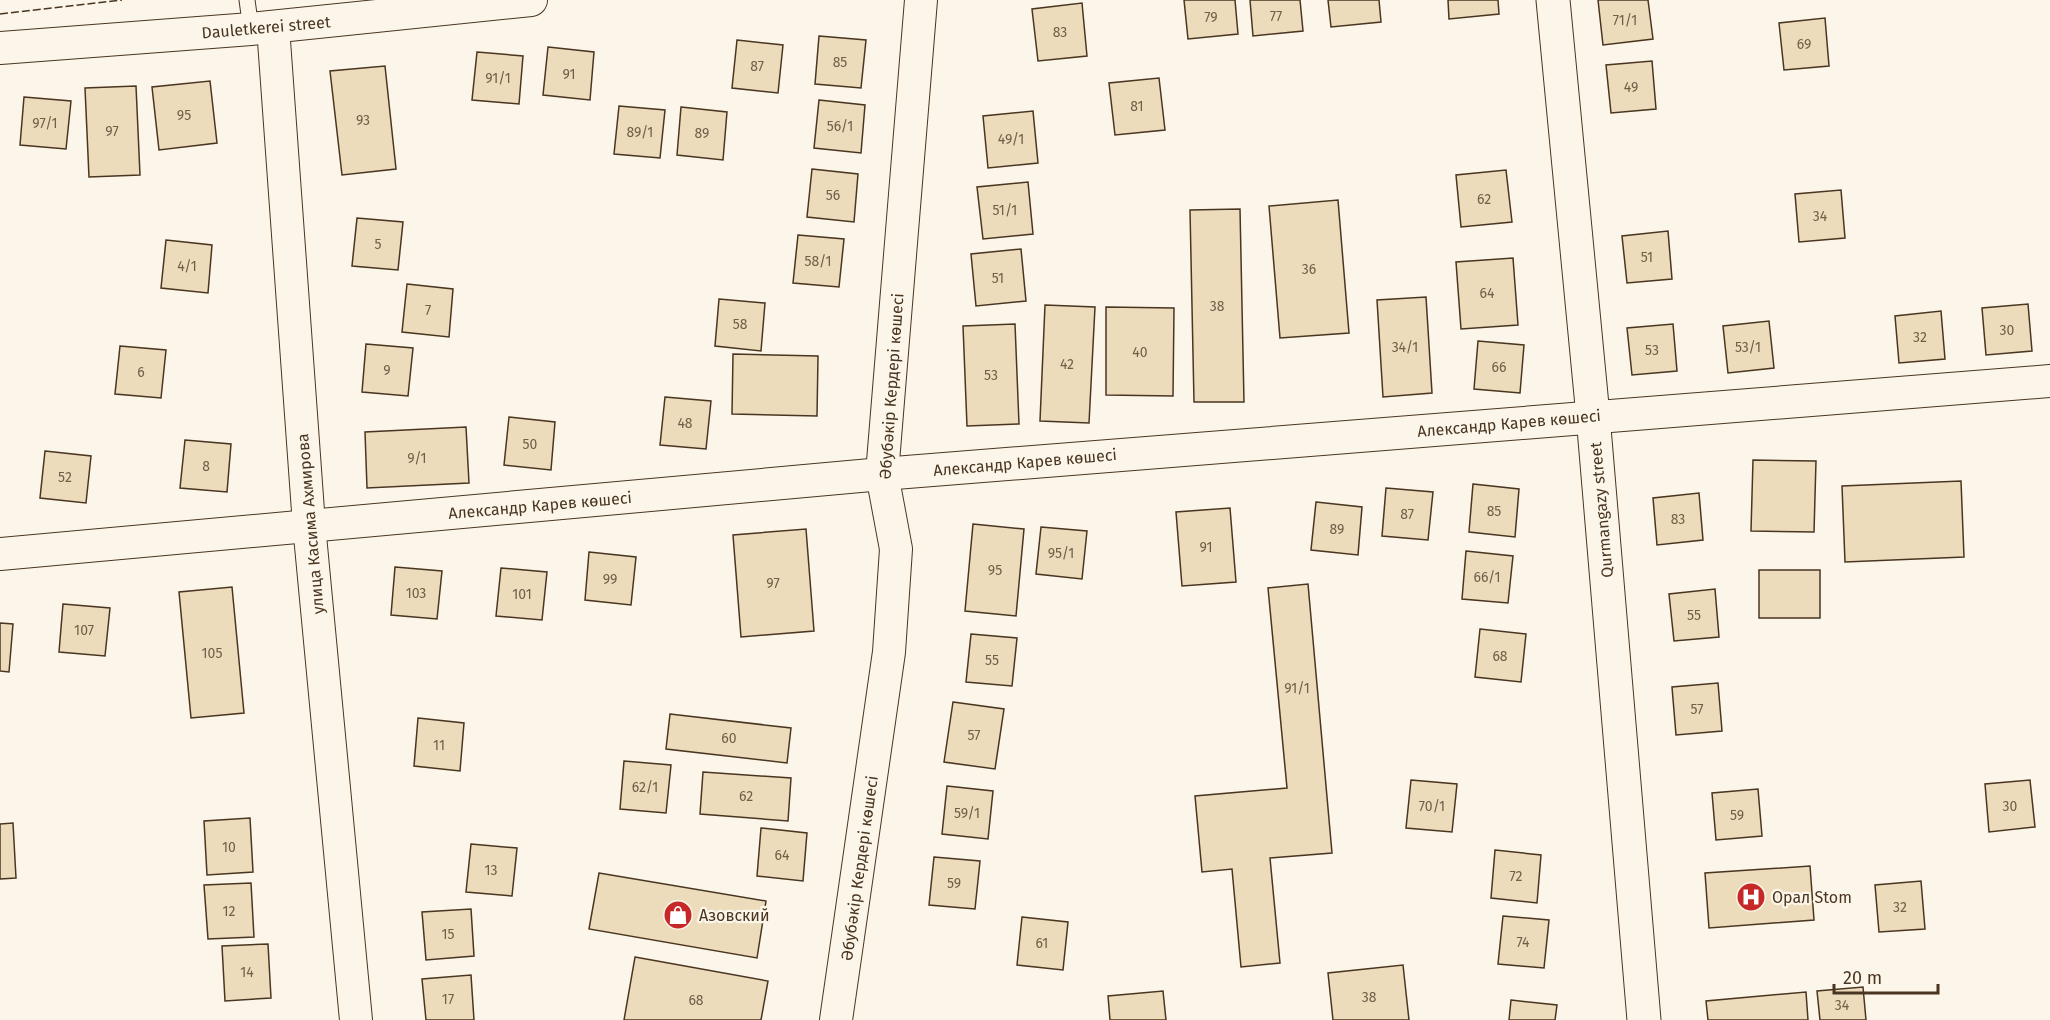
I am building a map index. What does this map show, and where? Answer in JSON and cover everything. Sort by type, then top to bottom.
[{"type":"street","name":"Dauletkerei street","points":[[0,48],[257,19],[531,0]]},
{"type":"street","name":"Әбубәкір Кердері көшесі","points":[[836,1020],[889,652],[896,549],[882,474],[921,0]]},
{"type":"street","name":"Qurmangazy street","points":[[1553,0],[1593,416],[1644,1020]]},
{"type":"street","name":"улица Касима Ахмирова","points":[[257,19],[309,525],[356,1020]]},
{"type":"street","name":"Александр Карев көшесі","points":[[0,554],[882,474],[2050,381]]},
{"type":"building","points":[[1184,0],[1235,0],[1238,34],[1188,39]]},
{"type":"building","points":[[1250,0],[1300,0],[1303,31],[1253,36]]},
{"type":"building","points":[[1328,0],[1379,0],[1381,22],[1331,27]]},
{"type":"building","points":[[1448,0],[1498,0],[1499,14],[1449,19]]},
{"type":"building","points":[[1598,0],[1648,0],[1653,39],[1603,45]]},
{"type":"building","points":[[1082,3],[1087,56],[1038,61],[1032,9]]},
{"type":"building","points":[[1825,18],[1829,66],[1784,70],[1779,23]]},
{"type":"building","points":[[819,36],[866,40],[861,88],[815,84]]},
{"type":"building","points":[[737,40],[783,45],[778,93],[732,88]]},
{"type":"building","points":[[548,47],[594,52],[590,100],[543,95]]},
{"type":"building","points":[[477,52],[523,56],[519,104],[472,100]]},
{"type":"building","points":[[1652,61],[1656,109],[1611,113],[1606,65]]},
{"type":"building","points":[[385,66],[396,169],[342,175],[330,71]]},
{"type":"building","points":[[1159,78],[1165,130],[1115,135],[1109,83]]},
{"type":"building","points":[[210,81],[217,143],[159,150],[152,87]]},
{"type":"building","points":[[136,86],[140,175],[89,177],[85,88]]},
{"type":"building","points":[[24,97],[71,101],[66,149],[20,145]]},
{"type":"building","points":[[819,100],[865,105],[861,153],[814,148]]},
{"type":"building","points":[[619,106],[665,110],[660,158],[614,154]]},
{"type":"building","points":[[681,107],[727,112],[723,160],[677,155]]},
{"type":"building","points":[[1033,111],[1038,163],[988,168],[983,116]]},
{"type":"building","points":[[812,169],[858,174],[854,222],[807,217]]},
{"type":"building","points":[[1506,170],[1512,222],[1461,227],[1456,175]]},
{"type":"building","points":[[1028,182],[1033,234],[983,239],[977,187]]},
{"type":"building","points":[[1841,190],[1845,238],[1799,242],[1795,194]]},
{"type":"building","points":[[1338,200],[1349,333],[1280,338],[1269,206]]},
{"type":"building","points":[[1240,209],[1244,402],[1194,402],[1190,210]]},
{"type":"building","points":[[357,218],[403,222],[398,270],[352,266]]},
{"type":"building","points":[[1668,231],[1672,279],[1627,283],[1622,236]]},
{"type":"building","points":[[798,235],[844,239],[839,287],[793,283]]},
{"type":"building","points":[[166,240],[212,245],[208,293],[161,288]]},
{"type":"building","points":[[1021,249],[1026,301],[976,306],[971,254]]},
{"type":"building","points":[[1513,258],[1518,325],[1461,329],[1456,262]]},
{"type":"building","points":[[407,284],[453,289],[449,337],[402,332]]},
{"type":"building","points":[[1426,297],[1432,393],[1383,397],[1377,300]]},
{"type":"building","points":[[719,299],[765,303],[761,351],[715,346]]},
{"type":"building","points":[[2028,304],[2032,351],[1986,355],[1982,308]]},
{"type":"building","points":[[1045,305],[1095,307],[1089,423],[1040,421]]},
{"type":"building","points":[[1106,307],[1174,308],[1173,396],[1106,395]]},
{"type":"building","points":[[1941,311],[1945,359],[1899,363],[1895,316]]},
{"type":"building","points":[[1769,321],[1774,368],[1728,373],[1723,326]]},
{"type":"building","points":[[1015,324],[1019,424],[967,426],[963,326]]},
{"type":"building","points":[[1673,324],[1677,371],[1632,375],[1627,328]]},
{"type":"building","points":[[1478,341],[1524,345],[1520,393],[1474,389]]},
{"type":"building","points":[[366,344],[413,348],[408,396],[362,392]]},
{"type":"building","points":[[120,346],[166,350],[161,398],[115,394]]},
{"type":"building","points":[[733,354],[818,356],[817,416],[732,414]]},
{"type":"building","points":[[665,397],[711,401],[706,449],[660,445]]},
{"type":"building","points":[[509,417],[555,422],[551,470],[504,465]]},
{"type":"building","points":[[466,427],[469,483],[367,488],[365,432]]},
{"type":"building","points":[[185,440],[231,444],[227,492],[180,488]]},
{"type":"building","points":[[45,451],[91,456],[86,503],[40,498]]},
{"type":"building","points":[[1753,460],[1816,461],[1814,532],[1751,531]]},
{"type":"building","points":[[1961,481],[1964,557],[1845,562],[1842,486]]},
{"type":"building","points":[[1473,484],[1519,489],[1515,537],[1469,532]]},
{"type":"building","points":[[1386,488],[1433,492],[1428,540],[1382,536]]},
{"type":"building","points":[[1699,493],[1703,540],[1657,545],[1653,498]]},
{"type":"building","points":[[1316,502],[1362,507],[1358,555],[1311,550]]},
{"type":"building","points":[[1230,508],[1236,582],[1182,586],[1176,512]]},
{"type":"building","points":[[973,524],[1024,529],[1016,616],[965,611]]},
{"type":"building","points":[[1041,527],[1087,531],[1082,579],[1036,574]]},
{"type":"building","points":[[806,529],[814,631],[741,637],[733,535]]},
{"type":"building","points":[[1466,551],[1513,556],[1508,603],[1462,599]]},
{"type":"building","points":[[589,552],[636,557],[631,605],[585,600]]},
{"type":"building","points":[[395,567],[442,571],[437,619],[391,615]]},
{"type":"building","points":[[501,568],[547,572],[542,620],[496,616]]},
{"type":"building","points":[[1759,570],[1820,570],[1820,618],[1759,618]]},
{"type":"building","points":[[1308,584],[1332,853],[1270,858],[1280,963],[1241,967],[1232,869],[1202,872],[1195,796],[1287,788],[1268,588]]},
{"type":"building","points":[[232,587],[244,713],[191,718],[179,592]]},
{"type":"building","points":[[1715,589],[1719,637],[1674,641],[1669,594]]},
{"type":"building","points":[[63,604],[110,608],[105,656],[59,652]]},
{"type":"building","points":[[0,623],[13,624],[9,672],[0,671]]},
{"type":"building","points":[[1480,629],[1526,634],[1521,682],[1475,677]]},
{"type":"building","points":[[971,634],[1017,638],[1012,686],[966,682]]},
{"type":"building","points":[[1718,683],[1722,731],[1676,735],[1672,687]]},
{"type":"building","points":[[953,702],[1004,709],[995,769],[944,762]]},
{"type":"building","points":[[670,714],[791,728],[787,763],[666,749]]},
{"type":"building","points":[[418,718],[464,723],[460,771],[414,766]]},
{"type":"building","points":[[624,761],[671,765],[666,813],[620,809]]},
{"type":"building","points":[[703,772],[791,778],[788,821],[700,814]]},
{"type":"building","points":[[1411,780],[1457,784],[1452,832],[1406,828]]},
{"type":"building","points":[[2030,780],[2035,827],[1989,832],[1985,784]]},
{"type":"building","points":[[947,786],[993,791],[988,839],[942,834]]},
{"type":"building","points":[[1758,789],[1762,836],[1716,840],[1712,793]]},
{"type":"building","points":[[250,818],[253,872],[207,875],[204,821]]},
{"type":"building","points":[[13,823],[16,878],[0,879],[0,824]]},
{"type":"building","points":[[761,828],[807,833],[803,881],[757,876]]},
{"type":"building","points":[[471,844],[517,848],[512,896],[466,892]]},
{"type":"building","points":[[1495,850],[1541,855],[1537,903],[1491,898]]},
{"type":"building","points":[[934,857],[980,861],[975,909],[929,905]]},
{"type":"building","points":[[1810,866],[1814,920],[1709,928],[1705,873]]},
{"type":"building","name":"Азовский","points":[[599,873],[766,901],[757,958],[589,929]]},
{"type":"building","points":[[1921,881],[1925,929],[1879,932],[1875,885]]},
{"type":"building","points":[[251,883],[254,937],[208,939],[204,885]]},
{"type":"building","points":[[471,909],[474,956],[426,960],[422,912]]},
{"type":"building","points":[[1503,916],[1549,920],[1544,968],[1498,964]]},
{"type":"building","points":[[1022,917],[1068,922],[1063,970],[1017,965]]},
{"type":"building","points":[[268,944],[271,998],[225,1001],[222,946]]},
{"type":"building","points":[[635,957],[768,981],[761,1020],[624,1020]]},
{"type":"building","points":[[1403,965],[1409,1020],[1333,1020],[1328,973]]},
{"type":"building","points":[[471,975],[474,1020],[426,1020],[422,979]]},
{"type":"building","points":[[1863,987],[1866,1020],[1820,1020],[1817,991]]},
{"type":"building","points":[[1163,991],[1166,1020],[1110,1020],[1108,996]]},
{"type":"building","points":[[1806,992],[1808,1020],[1708,1020],[1706,1001]]},
{"type":"building","points":[[1511,1000],[1557,1005],[1555,1020],[1509,1020]]},
{"type":"fence","points":[[0,14],[122,0]]},
{"type":"place","name":"Орал Stom","points":[[1751,897]]},
{"type":"place","name":"Азовский","points":[[678,915]]}]
